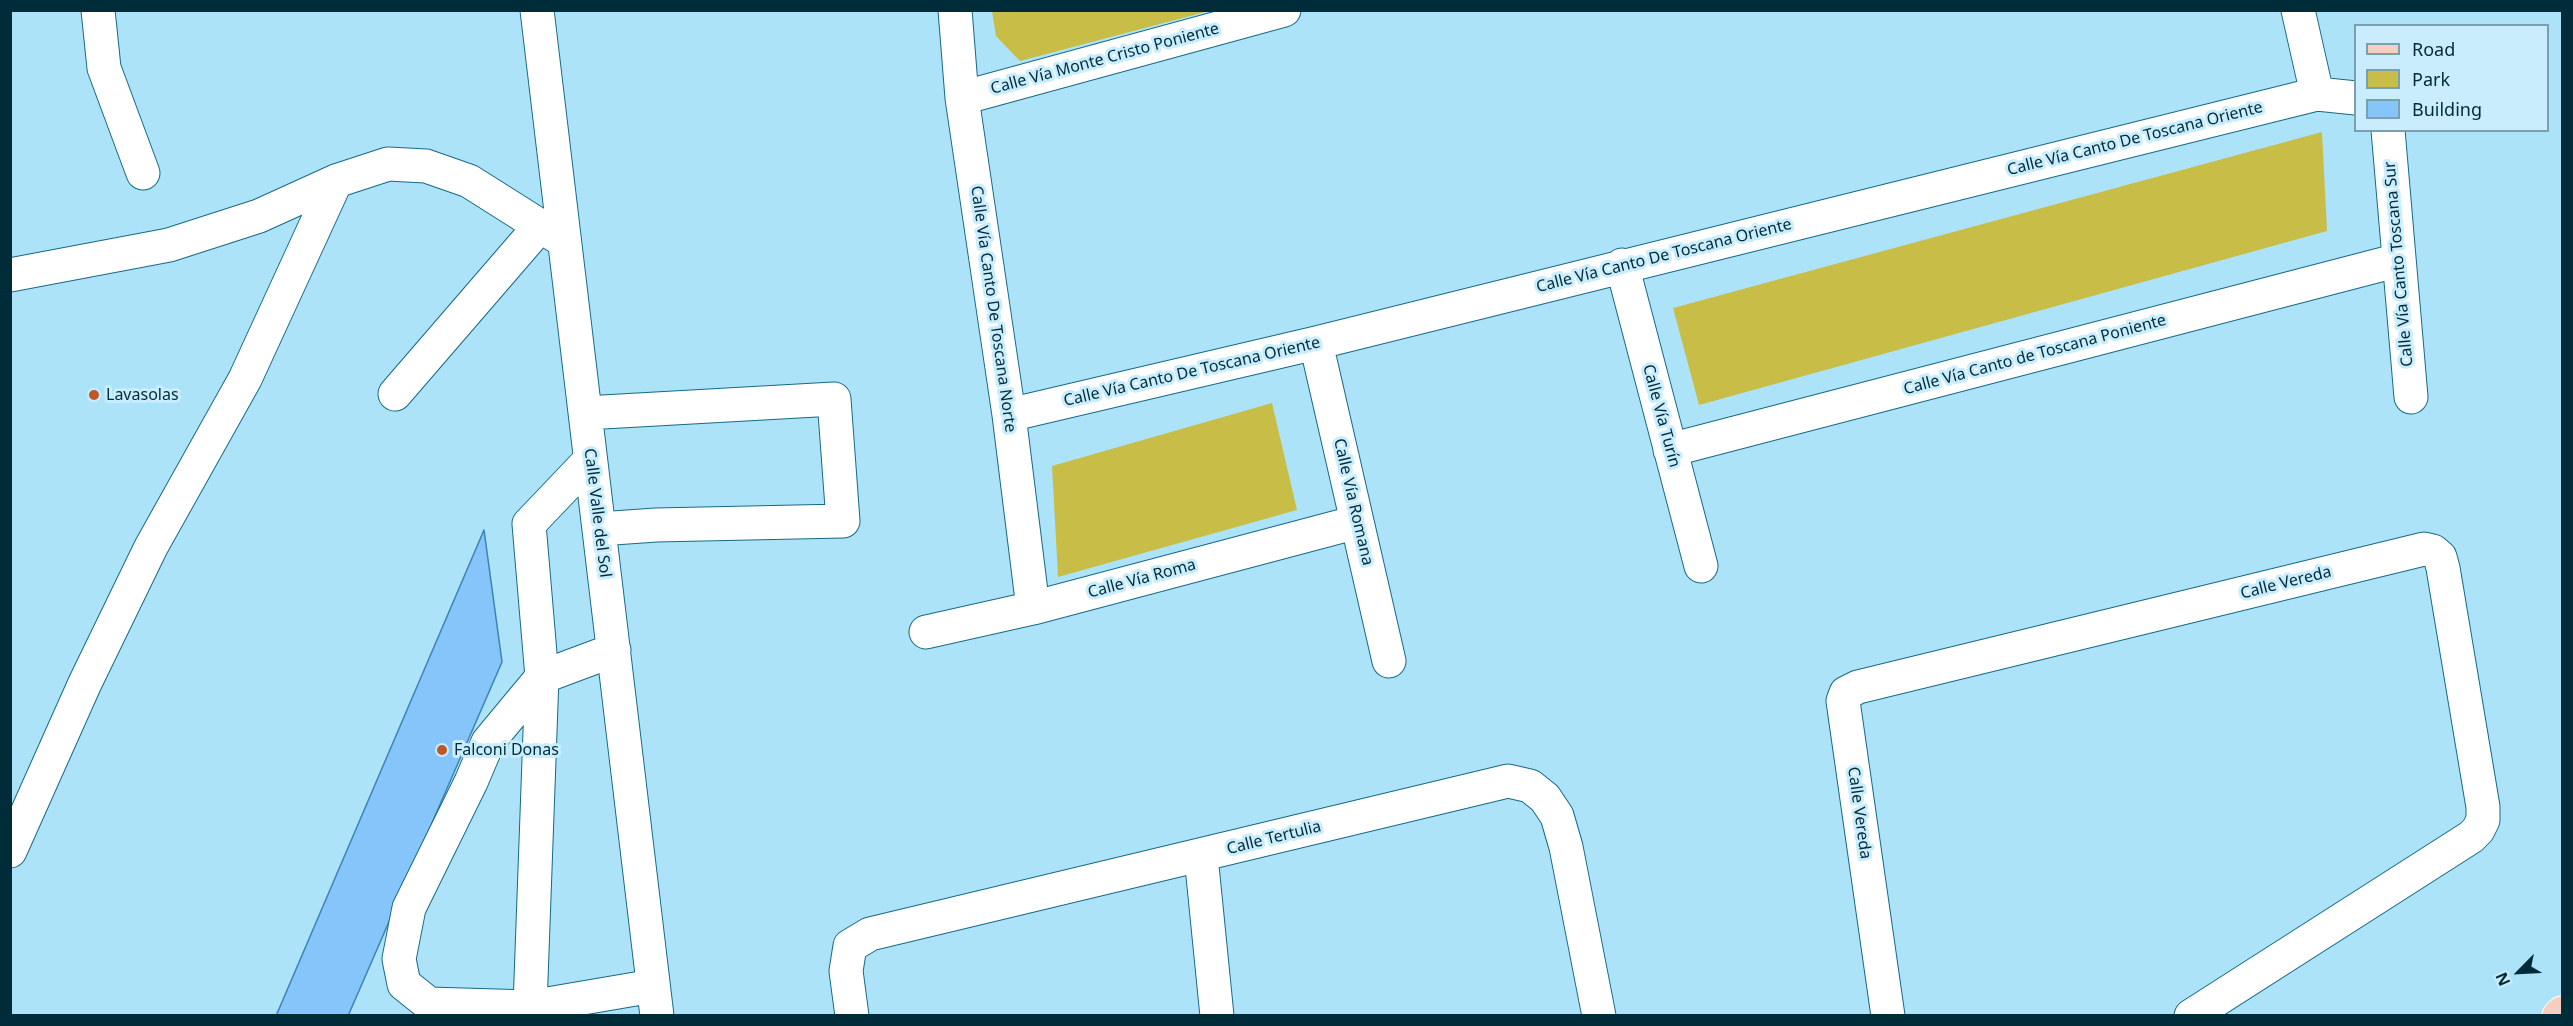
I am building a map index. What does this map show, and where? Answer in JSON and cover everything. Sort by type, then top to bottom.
[{"type":"street","points":[[98,10],[104,68],[142,173]]},
{"type":"street","name":"Calle Valle del Sol","points":[[537,10],[552,234],[585,413],[655,1001]]},
{"type":"street","name":"Calle Vía Canto De Toscana Norte","points":[[955,10],[962,98],[1010,415],[1033,608]]},
{"type":"street","name":"Calle Vía Monte Cristo Poniente","points":[[962,98],[1284,10]]},
{"type":"street","points":[[2298,10],[2318,94],[2354,98]]},
{"type":"street","name":"Calle Vía Canto De Toscana Oriente","points":[[1010,415],[1316,343],[2318,94]]},
{"type":"street","name":"Calle Vía Canto Toscana Sur","points":[[2388,132],[2410,398]]},
{"type":"street","points":[[10,274],[169,245],[259,216],[336,181],[388,164],[426,166],[469,181],[552,234],[395,394]]},
{"type":"street","points":[[10,851],[146,557],[245,379],[336,181]]},
{"type":"street","name":"Calle Vía Canto de Toscana Poniente","points":[[1670,450],[2399,260]]},
{"type":"street","name":"Calle Vía Turín","points":[[1622,266],[1701,566]]},
{"type":"street","name":"Calle Vía Romana","points":[[1316,343],[1389,662]]},
{"type":"street","points":[[585,413],[834,399],[843,521],[657,525],[599,529]]},
{"type":"street","points":[[530,1007],[542,676],[529,524],[590,460]]},
{"type":"street","name":"Calle Vía Roma","points":[[926,632],[1033,608],[1357,522]]},
{"type":"street","name":"Calle Vereda","points":[[1888,1016],[1843,700],[1846,693],[1851,689],[2390,557],[2424,549],[2433,551],[2440,557],[2444,568],[2483,807],[2483,820],[2478,830],[2471,837],[2191,1016]]},
{"type":"street","points":[[614,650],[542,676],[488,742],[458,810],[409,908],[399,959],[404,984],[429,1004],[530,1007],[655,1001]]},
{"type":"street","name":"Calle Tertulia","points":[[852,1016],[846,971],[850,946],[870,934],[1509,782],[1530,786],[1545,798],[1557,816],[1566,847],[1599,1016]]},
{"type":"street","points":[[1201,856],[1217,1016]]},
{"type":"green space","points":[[992,10],[1209,11],[1020,61],[996,36]]},
{"type":"green space","points":[[2322,132],[2327,231],[1699,405],[1673,308]]},
{"type":"green space","points":[[1272,403],[1297,510],[1058,577],[1052,466]]},
{"type":"building","points":[[484,530],[502,662],[348,1016],[276,1016]]},
{"type":"place","name":"Lavasolas","points":[[94,395]]},
{"type":"place","name":"Falconi Donas","points":[[442,750]]}]
